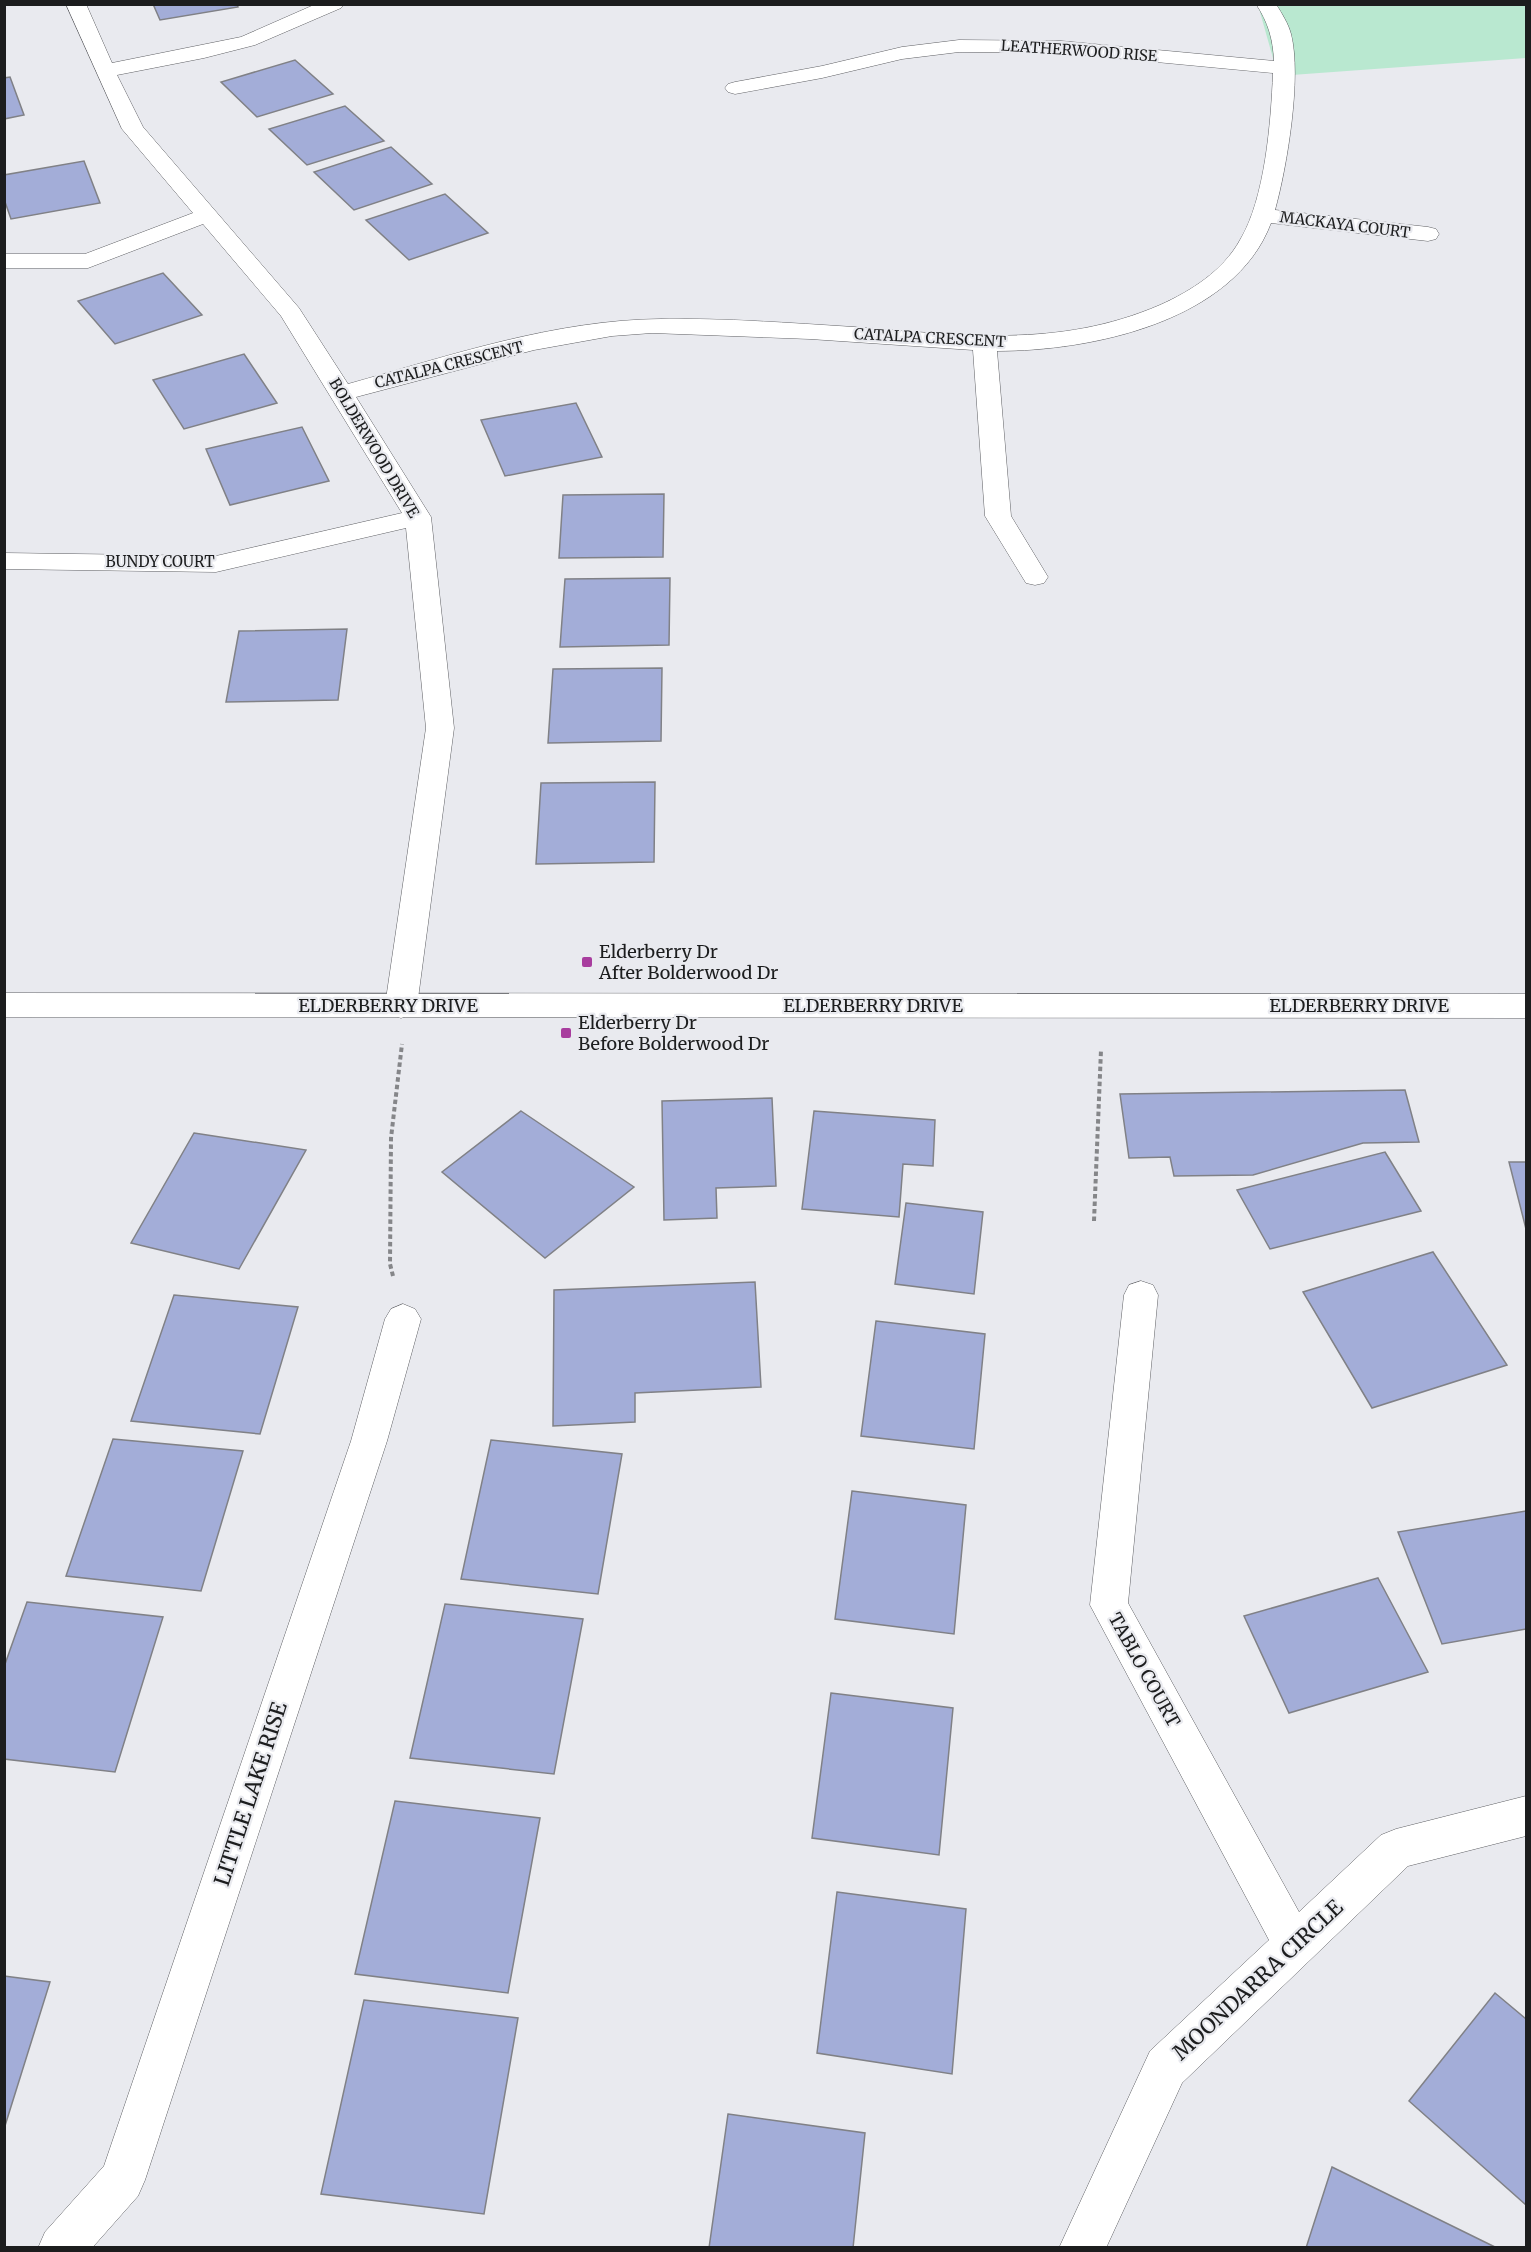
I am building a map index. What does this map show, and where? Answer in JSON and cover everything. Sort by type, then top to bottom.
[{"type":"street","name":"BOLDERWOOD DRIVE","points":[[76,4],[133,129],[291,313],[418,517],[440,728],[401,1006]]},
{"type":"street","points":[[105,71],[248,41],[334,4]]},
{"type":"street","name":"CATALPA CRESCENT","points":[[341,394],[498,351],[589,333],[652,326],[796,330],[984,344],[1049,342],[1090,334],[1154,315],[1195,296],[1228,270],[1253,241],[1262,215],[1278,140],[1283,69],[1283,42],[1266,4]]},
{"type":"street","name":"LEATHERWOOD RISE","points":[[735,88],[822,72],[902,53],[959,46],[1061,47],[1283,69]]},
{"type":"street","points":[[4,261],[87,261],[207,215]]},
{"type":"street","name":"MACKAYA COURT","points":[[1262,215],[1428,234]]},
{"type":"street","points":[[984,344],[998,516],[1035,577]]},
{"type":"street","name":"BUNDY COURT","points":[[4,561],[216,564],[418,517]]},
{"type":"street","name":"ELDERBERRY DRIVE","points":[[4,1005],[1527,1006]]},
{"type":"street","name":"TABLO COURT","points":[[1141,1295],[1109,1605],[1295,1946]]},
{"type":"street","name":"LITTLE LAKE RISE","points":[[61,2247],[122,2180],[369,1441],[403,1319]]},
{"type":"street","name":"MOONDARRA CIRCLE","points":[[1083,2247],[1166,2067],[1396,1849],[1527,1816]]},
{"type":"path","points":[[403,1041],[391,1138],[390,1264],[403,1319]]},
{"type":"path","points":[[1094,1221],[1101,1050]]},
{"type":"green space","points":[[1258,5],[1526,5],[1526,58],[1278,76]]},
{"type":"building","points":[[153,4],[237,4],[238,7],[160,20]]},
{"type":"building","points":[[295,60],[333,94],[257,117],[221,82]]},
{"type":"building","points":[[10,77],[24,115],[4,119],[4,78]]},
{"type":"building","points":[[345,106],[384,141],[307,165],[269,129]]},
{"type":"building","points":[[391,147],[432,184],[354,210],[314,172]]},
{"type":"building","points":[[84,161],[100,203],[11,219],[4,199],[4,175]]},
{"type":"building","points":[[445,194],[488,233],[409,260],[366,220]]},
{"type":"building","points":[[163,273],[202,315],[115,344],[78,301]]},
{"type":"building","points":[[244,354],[277,403],[184,429],[153,380]]},
{"type":"building","points":[[576,403],[602,457],[505,476],[481,420]]},
{"type":"building","points":[[302,427],[329,481],[230,505],[206,449]]},
{"type":"building","points":[[664,494],[663,557],[559,558],[563,495]]},
{"type":"building","points":[[670,578],[669,645],[560,647],[565,579]]},
{"type":"building","points":[[347,629],[338,700],[226,702],[239,631]]},
{"type":"building","points":[[662,668],[661,741],[548,743],[553,669]]},
{"type":"building","points":[[655,782],[654,862],[536,864],[541,783]]},
{"type":"building","points":[[1405,1090],[1419,1142],[1363,1143],[1253,1175],[1174,1176],[1170,1157],[1129,1158],[1120,1094]]},
{"type":"building","points":[[772,1098],[776,1186],[716,1188],[717,1218],[664,1220],[662,1101]]},
{"type":"building","points":[[521,1111],[634,1187],[545,1258],[442,1172]]},
{"type":"building","points":[[814,1111],[935,1120],[933,1166],[903,1164],[899,1217],[802,1209]]},
{"type":"building","points":[[194,1133],[306,1150],[239,1269],[131,1243]]},
{"type":"building","points":[[1385,1152],[1421,1211],[1270,1249],[1237,1190]]},
{"type":"building","points":[[1509,1162],[1526,1162],[1526,1229]]},
{"type":"building","points":[[906,1203],[983,1212],[974,1294],[895,1284]]},
{"type":"building","points":[[1433,1252],[1507,1365],[1372,1408],[1303,1292]]},
{"type":"building","points":[[755,1282],[761,1387],[635,1393],[635,1422],[553,1426],[554,1290]]},
{"type":"building","points":[[174,1295],[298,1307],[260,1434],[131,1421]]},
{"type":"building","points":[[876,1321],[985,1334],[974,1449],[861,1436]]},
{"type":"building","points":[[113,1439],[243,1451],[201,1591],[66,1576]]},
{"type":"building","points":[[491,1440],[622,1454],[598,1594],[461,1579]]},
{"type":"building","points":[[852,1491],[966,1505],[954,1634],[835,1619]]},
{"type":"building","points":[[1526,1511],[1526,1629],[1442,1644],[1398,1532]]},
{"type":"building","points":[[1378,1578],[1428,1672],[1289,1713],[1244,1616]]},
{"type":"building","points":[[27,1602],[163,1617],[115,1772],[4,1759],[4,1667]]},
{"type":"building","points":[[445,1604],[583,1619],[554,1774],[410,1758]]},
{"type":"building","points":[[831,1693],[953,1708],[939,1855],[812,1838]]},
{"type":"building","points":[[395,1801],[540,1818],[508,1993],[355,1974]]},
{"type":"building","points":[[837,1892],[966,1909],[952,2074],[817,2053]]},
{"type":"building","points":[[4,1976],[50,1982],[4,2129]]},
{"type":"building","points":[[1495,1993],[1526,2019],[1526,2205],[1409,2101]]},
{"type":"building","points":[[364,2000],[518,2018],[484,2214],[321,2194]]},
{"type":"building","points":[[728,2114],[865,2133],[853,2248],[709,2248]]},
{"type":"building","points":[[1332,2167],[1497,2248],[1306,2248]]},
{"type":"place","name":"Elderberry Dr After Bolderwood Dr","points":[[587,962]]},
{"type":"place","name":"Elderberry Dr Before Bolderwood Dr","points":[[566,1033]]}]
